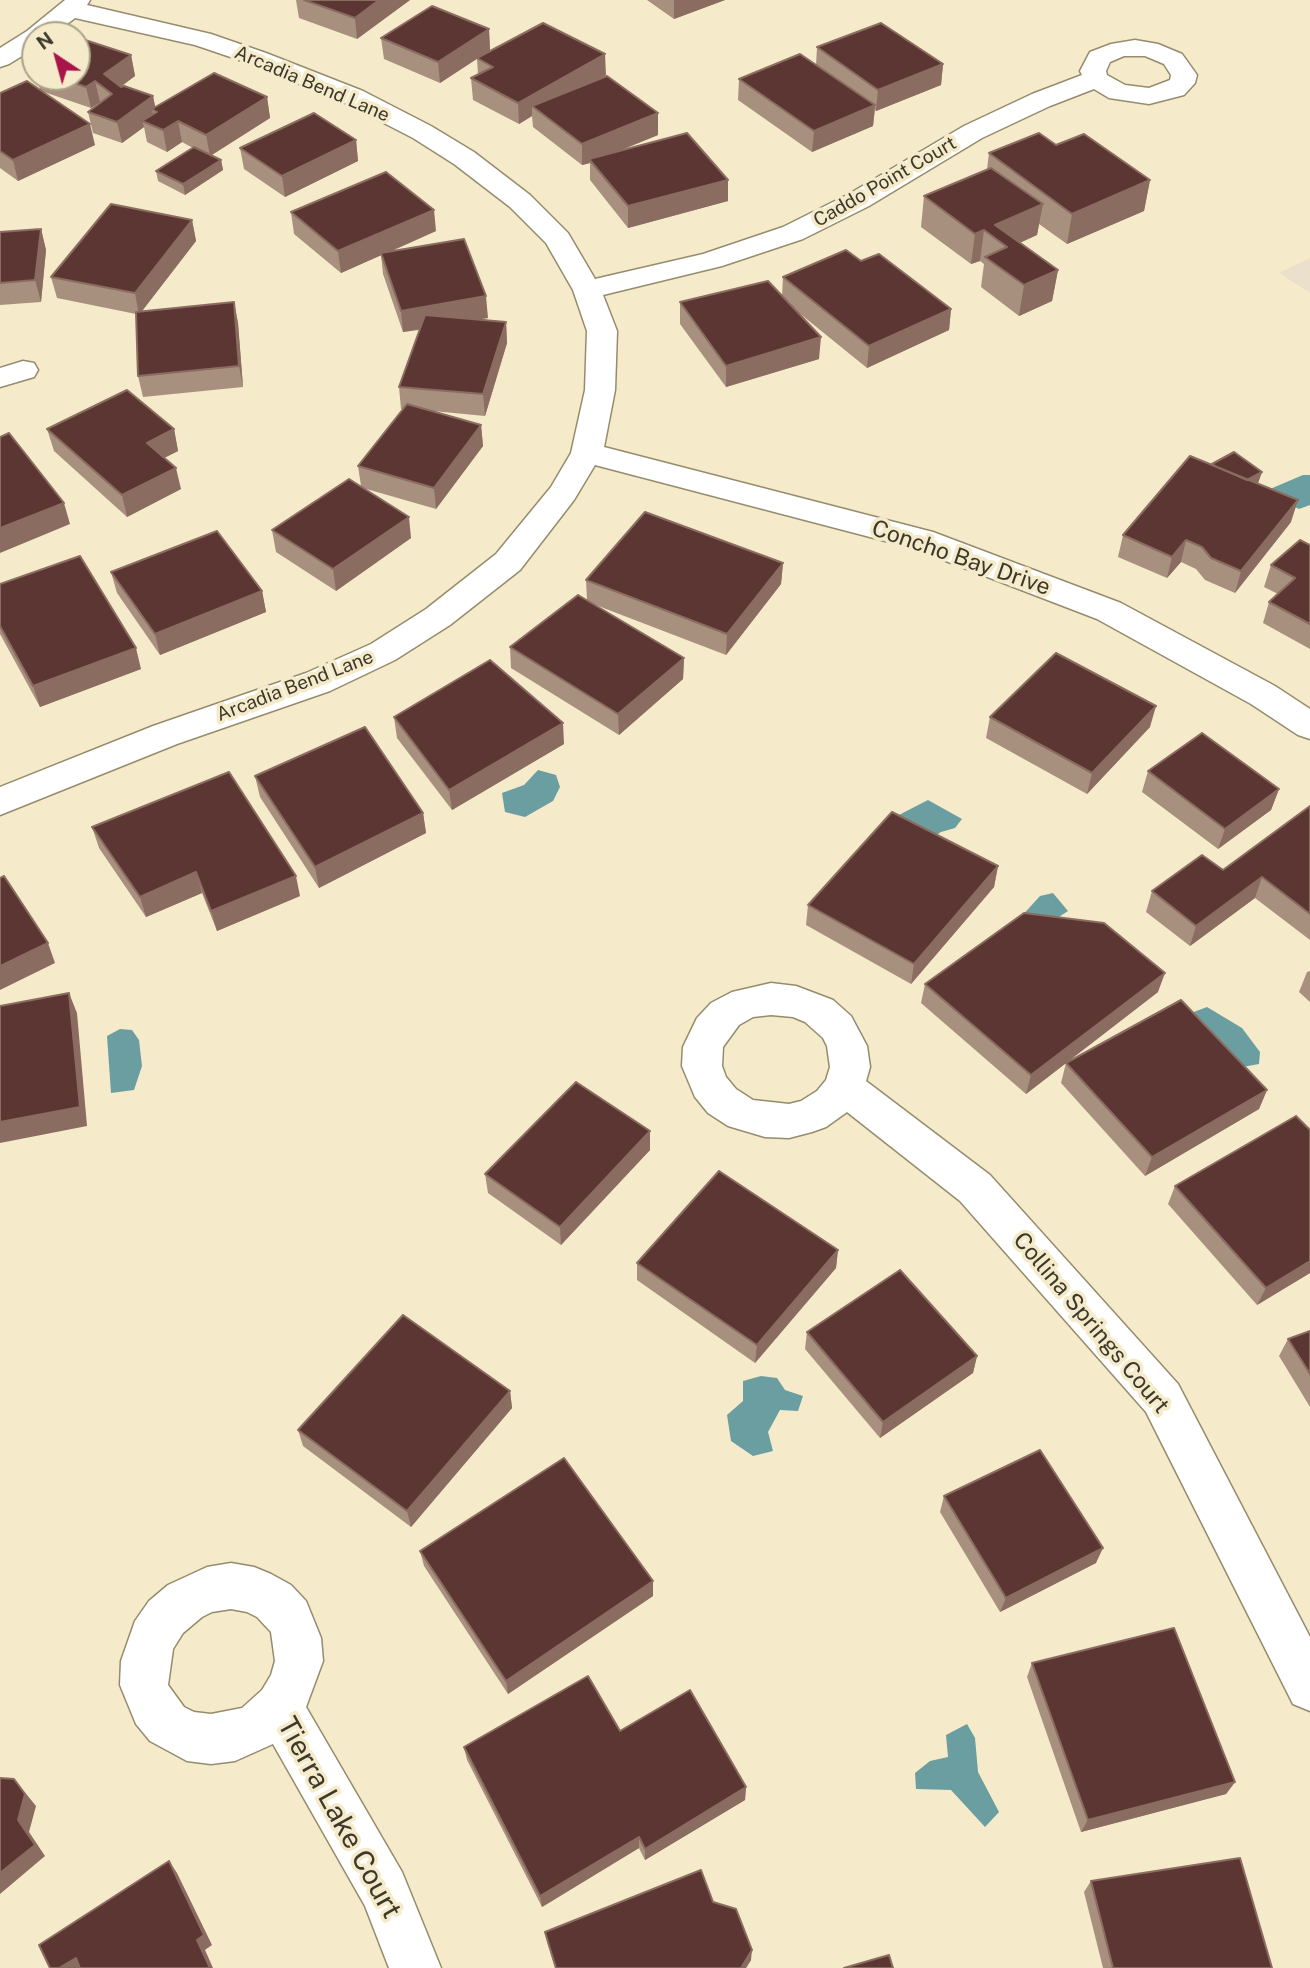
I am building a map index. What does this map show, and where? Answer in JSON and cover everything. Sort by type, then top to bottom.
[{"type":"street","points":[[54,21],[74,5]]},
{"type":"street","name":"Arcadia Bend Lane","points":[[0,802],[165,735],[318,682],[383,652],[438,617],[508,562],[563,493],[587,453],[600,390],[602,331],[587,290],[558,239],[520,201],[464,158],[422,132],[354,97],[202,39],[74,5]]},
{"type":"street","points":[[0,59],[21,46]]},
{"type":"street","name":"Caddo Point Court","points":[[587,290],[712,260],[793,233],[859,201],[973,132],[1041,100],[1097,79]]},
{"type":"street","name":"Concho Bay Drive","points":[[587,453],[922,540],[1072,596],[1109,611],[1263,695],[1310,726]]},
{"type":"street","name":"Collina Springs Court","points":[[844,1087],[975,1188],[1162,1398],[1310,1687]]},
{"type":"street","name":"Tierra Lake Court","points":[[279,1707],[384,1890],[415,1968]]},
{"type":"shaded area","points":[[1310,258],[1310,293],[1279,273]]},
{"type":"water","points":[[1303,475],[1310,475],[1310,505],[1299,509],[1263,492]]},
{"type":"water","points":[[538,770],[556,775],[560,787],[553,801],[525,817],[505,812],[502,793],[524,785]]},
{"type":"water","points":[[928,800],[962,819],[955,828],[941,832],[927,841],[893,818]]},
{"type":"water","points":[[1053,893],[1068,911],[1042,928],[1008,931],[1040,896]]},
{"type":"water","points":[[1207,1007],[1242,1028],[1260,1052],[1259,1064],[1237,1068],[1191,1013]]},
{"type":"water","points":[[120,1029],[132,1030],[139,1040],[142,1066],[134,1090],[111,1093],[107,1036]]},
{"type":"water","points":[[761,1376],[777,1378],[785,1390],[803,1396],[798,1411],[780,1410],[768,1432],[773,1451],[753,1456],[731,1441],[727,1415],[743,1401],[743,1381]]},
{"type":"water","points":[[967,1724],[975,1738],[978,1772],[999,1812],[985,1827],[951,1790],[916,1789],[915,1773],[930,1761],[948,1757],[946,1735]]},
{"type":"building","points":[[304,0],[379,0],[355,18]]},
{"type":"building","points":[[432,6],[489,29],[438,62],[381,38]]},
{"type":"building","points":[[543,23],[605,54],[518,103],[471,78],[493,67],[477,58]]},
{"type":"building","points":[[881,23],[943,64],[878,90],[817,47]]},
{"type":"building","points":[[91,42],[131,55],[104,74],[121,87],[153,96],[117,122],[88,112],[112,94],[95,81],[91,84]]},
{"type":"building","points":[[800,54],[875,105],[814,131],[739,79]]},
{"type":"building","points":[[214,73],[267,97],[206,135],[178,121],[163,130],[142,121],[157,112],[152,109]]},
{"type":"building","points":[[607,76],[658,113],[582,144],[532,106]]},
{"type":"building","points":[[21,84],[21,91],[42,91],[90,124],[13,160],[0,151],[0,93]]},
{"type":"building","points":[[314,113],[356,140],[282,176],[240,148]]},
{"type":"building","points":[[687,133],[728,180],[628,206],[589,159]]},
{"type":"building","points":[[1039,133],[1056,145],[1084,134],[1150,180],[1072,214],[989,153]]},
{"type":"building","points":[[194,147],[221,160],[183,184],[156,171]]},
{"type":"building","points":[[991,168],[1043,204],[995,225],[1058,270],[1024,285],[985,257],[1007,247],[984,230],[975,234],[924,196]]},
{"type":"building","points":[[386,172],[434,210],[338,251],[291,212]]},
{"type":"building","points":[[111,204],[192,220],[135,293],[51,277]]},
{"type":"building","points":[[41,229],[35,280],[0,283],[0,232]]},
{"type":"building","points":[[464,239],[486,296],[401,311],[381,253]]},
{"type":"building","points":[[846,250],[861,261],[879,254],[951,309],[869,346],[783,277]]},
{"type":"building","points":[[768,281],[821,337],[726,366],[680,302]]},
{"type":"building","points":[[234,302],[239,366],[138,376],[136,312]]},
{"type":"building","points":[[425,315],[506,322],[483,394],[399,387]]},
{"type":"building","points":[[127,390],[174,429],[147,443],[176,468],[122,495],[47,429]]},
{"type":"building","points":[[407,404],[481,425],[434,488],[358,466]]},
{"type":"building","points":[[9,433],[64,503],[0,528],[0,437]]},
{"type":"building","points":[[1234,452],[1262,472],[1247,480],[1212,464]]},
{"type":"building","points":[[1190,456],[1298,500],[1241,571],[1211,558],[1202,547],[1186,540],[1172,557],[1123,535]]},
{"type":"building","points":[[349,479],[409,517],[333,569],[272,530]]},
{"type":"building","points":[[645,512],[783,563],[727,634],[586,580]]},
{"type":"building","points":[[217,531],[262,591],[155,634],[111,572]]},
{"type":"building","points":[[1300,540],[1310,545],[1310,624],[1269,602],[1295,578],[1271,565]]},
{"type":"building","points":[[80,556],[136,648],[33,686],[0,626],[0,584]]},
{"type":"building","points":[[578,595],[684,658],[618,714],[510,647]]},
{"type":"building","points":[[1056,653],[1156,706],[1092,773],[990,717]]},
{"type":"building","points":[[490,660],[563,723],[449,790],[394,717]]},
{"type":"building","points":[[365,727],[423,813],[315,867],[255,776]]},
{"type":"building","points":[[1202,733],[1279,789],[1225,829],[1148,771]]},
{"type":"building","points":[[229,772],[296,876],[211,911],[196,872],[140,897],[92,827]]},
{"type":"building","points":[[1310,806],[1310,914],[1262,877],[1196,926],[1152,891],[1202,855],[1223,870]]},
{"type":"building","points":[[892,812],[998,866],[914,964],[808,905]]},
{"type":"building","points":[[4,876],[48,943],[0,966],[0,878]]},
{"type":"building","points":[[1024,913],[1104,923],[1165,973],[1031,1075],[925,984]]},
{"type":"building","points":[[69,993],[80,1107],[0,1122],[0,1006]]},
{"type":"building","points":[[1181,1000],[1267,1090],[1152,1157],[1066,1063]]},
{"type":"building","points":[[576,1082],[650,1131],[560,1227],[485,1174]]},
{"type":"building","points":[[1296,1116],[1310,1130],[1310,1261],[1266,1288],[1175,1186]]},
{"type":"building","points":[[719,1171],[838,1250],[757,1345],[637,1263]]},
{"type":"building","points":[[900,1270],[977,1356],[883,1422],[807,1332]]},
{"type":"building","points":[[403,1315],[510,1391],[407,1511],[298,1430]]},
{"type":"building","points":[[1310,1331],[1310,1374],[1288,1339]]},
{"type":"building","points":[[1040,1450],[1103,1548],[1006,1598],[944,1496]]},
{"type":"building","points":[[564,1458],[653,1581],[506,1681],[420,1551]]},
{"type":"building","points":[[1174,1628],[1235,1782],[1088,1820],[1032,1663]]},
{"type":"building","points":[[588,1676],[620,1731],[690,1690],[746,1787],[645,1849],[639,1837],[540,1896],[464,1747]]},
{"type":"building","points":[[0,1778],[14,1779],[25,1794],[18,1820],[35,1845],[0,1873]]},
{"type":"building","points":[[1240,1858],[1272,1968],[1113,1968],[1091,1881]]},
{"type":"building","points":[[169,1861],[204,1935],[197,1940],[210,1968],[80,1968],[76,1958],[59,1968],[50,1968],[39,1945]]},
{"type":"building","points":[[701,1870],[713,1902],[736,1909],[752,1950],[741,1968],[556,1968],[545,1932]]},
{"type":"building","points":[[889,1955],[893,1968],[844,1968]]}]
